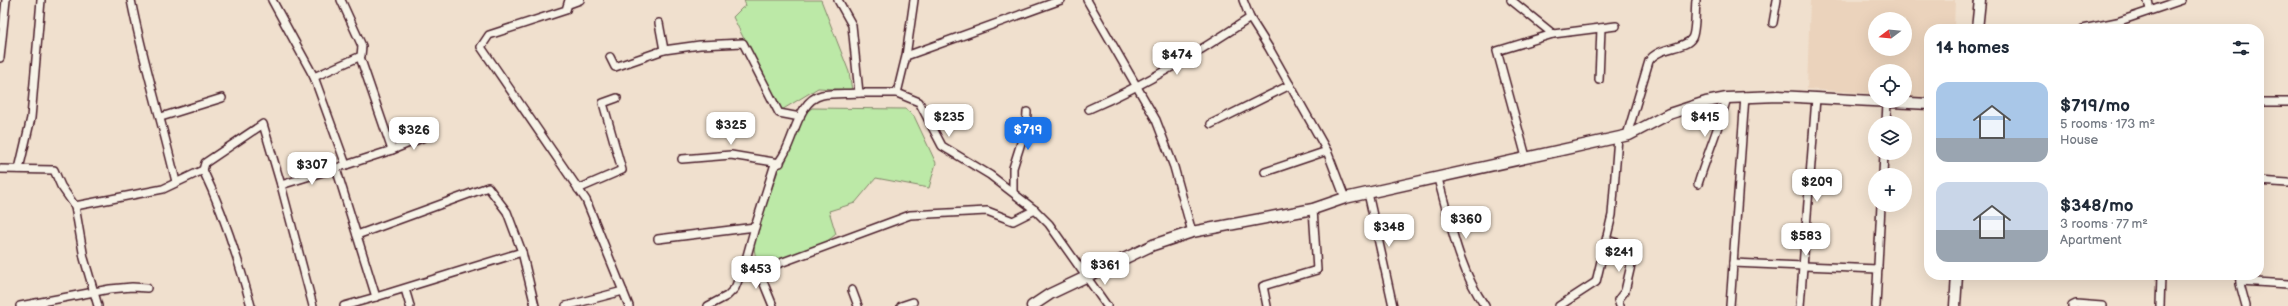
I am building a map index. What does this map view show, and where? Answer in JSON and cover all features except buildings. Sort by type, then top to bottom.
[{"type":"street","points":[[0,58],[6,0]]},
{"type":"street","points":[[19,169],[30,118],[41,0]]},
{"type":"street","points":[[131,0],[140,43],[161,117],[176,182]]},
{"type":"street","points":[[272,0],[314,77],[346,165]]},
{"type":"street","points":[[341,0],[362,46],[360,57],[392,150]]},
{"type":"street","points":[[580,0],[569,2],[566,10],[489,35],[481,47],[586,200],[629,306]]},
{"type":"street","points":[[838,0],[852,25],[859,93]]},
{"type":"street","points":[[897,93],[906,56],[914,0]]},
{"type":"street","points":[[906,56],[1060,0]]},
{"type":"street","points":[[1087,0],[1156,120],[1174,167],[1192,232]]},
{"type":"street","points":[[1243,0],[1250,18],[1327,151],[1345,198]]},
{"type":"street","points":[[1511,0],[1553,34]]},
{"type":"street","points":[[1559,306],[1596,282],[1612,215],[1622,136],[1649,61],[1657,52],[1688,42],[1692,37],[1696,0]]},
{"type":"street","points":[[1773,23],[1777,0]]},
{"type":"street","points":[[1978,24],[1980,0]]},
{"type":"street","points":[[2148,0],[2150,10]]},
{"type":"street","points":[[2107,24],[2182,0]]},
{"type":"street","points":[[1089,109],[1136,87],[1194,55],[1250,18]]},
{"type":"street","points":[[659,23],[664,50]]},
{"type":"street","points":[[1526,157],[1497,51],[1553,34],[1616,26]]},
{"type":"street","points":[[1599,80],[1601,28]]},
{"type":"street","points":[[610,57],[615,67],[664,50],[700,45],[743,43],[779,113],[800,118]]},
{"type":"street","points":[[314,77],[360,57]]},
{"type":"street","points":[[1210,124],[1290,86]]},
{"type":"street","points":[[708,306],[727,296],[735,288],[744,268],[754,227],[774,167],[780,162],[804,107],[811,99],[822,95],[897,93],[919,102],[942,146],[1013,191],[1049,224],[1107,306]]},
{"type":"street","points":[[1730,306],[1745,96]]},
{"type":"street","points":[[1032,306],[1050,294],[1153,245],[1192,232],[1313,209],[1345,198],[1438,179],[1526,157],[1622,136],[1669,114],[1706,102],[1745,96],[1816,98],[1868,102]]},
{"type":"street","points":[[161,117],[222,98]]},
{"type":"street","points":[[578,189],[622,170],[603,103],[617,98]]},
{"type":"street","points":[[1698,184],[1706,159],[1718,131],[1727,98]]},
{"type":"street","points":[[1800,306],[1816,98]]},
{"type":"street","points":[[2264,102],[2288,102]]},
{"type":"street","points":[[1912,104],[1924,104]]},
{"type":"street","points":[[1013,191],[1013,168],[1026,127],[1027,112]]},
{"type":"street","points":[[251,306],[237,252],[219,203],[203,170],[205,163],[263,124],[282,185],[313,306]]},
{"type":"street","points":[[282,185],[392,150],[430,135]]},
{"type":"street","points":[[1265,172],[1327,151]]},
{"type":"street","points":[[682,159],[732,155],[780,162]]},
{"type":"street","points":[[336,168],[376,297]]},
{"type":"street","points":[[0,169],[54,170],[61,186],[75,206],[84,258],[98,306]]},
{"type":"street","points":[[75,206],[163,189],[203,170]]},
{"type":"street","points":[[1438,179],[1453,234],[1472,286],[1485,306]]},
{"type":"street","points":[[2264,181],[2288,183]]},
{"type":"street","points":[[357,235],[488,187],[507,212],[522,252],[535,306]]},
{"type":"street","points":[[1368,193],[1392,306]]},
{"type":"street","points":[[1267,306],[1263,286],[1317,270],[1313,209]]},
{"type":"street","points":[[756,272],[910,216],[987,211],[1013,221],[1035,210]]},
{"type":"street","points":[[1876,306],[1881,212]]},
{"type":"street","points":[[658,239],[754,227]]},
{"type":"street","points":[[1607,240],[1635,248],[1625,291],[1618,300],[1620,306]]},
{"type":"street","points":[[344,306],[405,289],[522,252]]},
{"type":"street","points":[[1733,263],[1878,269]]},
{"type":"street","points":[[744,268],[756,272],[762,279],[773,306]]},
{"type":"street","points":[[1955,306],[1958,280]]},
{"type":"street","points":[[2160,306],[2161,280]]},
{"type":"street","points":[[2240,280],[2246,306]]},
{"type":"street","points":[[2256,280],[2288,284]]},
{"type":"street","points":[[20,306],[132,286],[147,288]]},
{"type":"street","points":[[405,289],[410,306]]},
{"type":"street","points":[[852,290],[858,306]]},
{"type":"street","points":[[566,306],[623,291]]},
{"type":"street","points":[[901,306],[913,302]]},
{"type":"street","points":[[2072,306],[2076,304],[2102,306]]},
{"type":"shaded area","points":[[1810,0],[1955,0],[1954,24],[1924,24],[1924,99],[1912,98],[1912,64],[1868,64],[1868,93],[1807,89]]},
{"type":"green space","points":[[744,0],[821,0],[849,72],[852,90],[818,88],[780,111],[733,17],[746,6]]},
{"type":"green space","points":[[812,108],[905,109],[914,116],[936,163],[929,188],[876,178],[855,203],[829,211],[836,234],[828,241],[799,255],[778,262],[757,266],[753,242],[779,168],[785,163],[803,114]]}]
